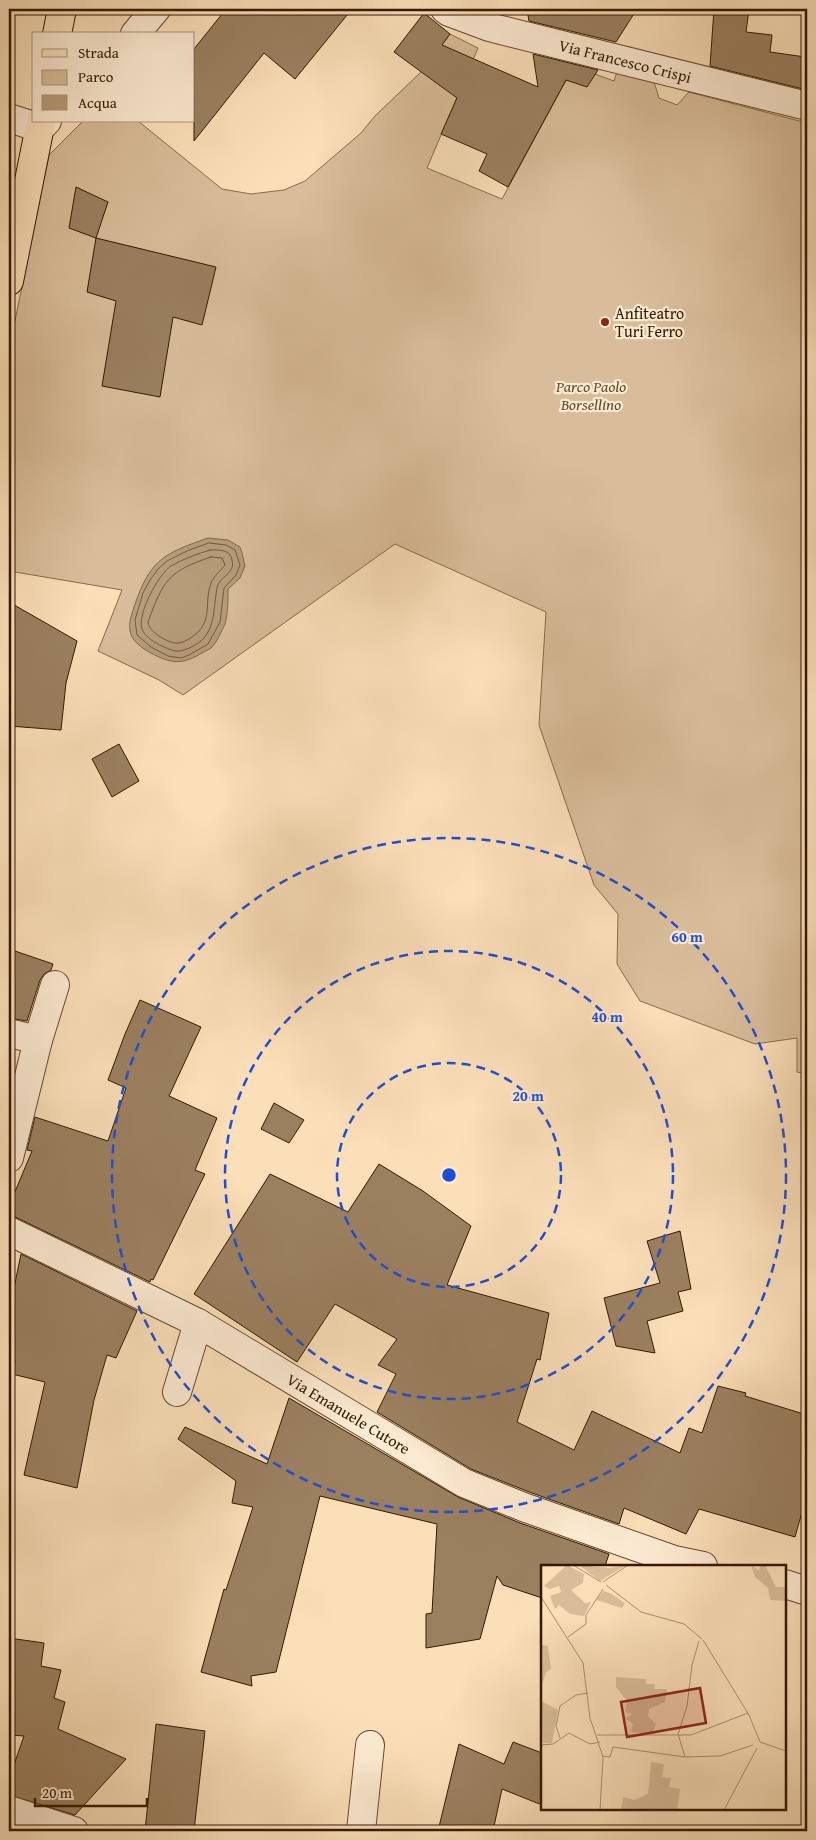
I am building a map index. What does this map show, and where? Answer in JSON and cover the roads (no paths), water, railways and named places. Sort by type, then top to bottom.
[{"type":"main road","points":[[57,32],[62,9]]},
{"type":"main road","points":[[9,281],[42,124]]},
{"type":"street","points":[[137,32],[156,9]]},
{"type":"street","name":"Via Francesco Crispi","points":[[445,9],[489,27],[807,106]]},
{"type":"street","points":[[9,118],[42,124]]},
{"type":"street","points":[[9,1158],[38,1040],[55,985]]},
{"type":"street","points":[[9,1033],[38,1040]]},
{"type":"street","name":"Via Emanuele Cutore","points":[[9,1232],[198,1323],[464,1483],[526,1508],[674,1560],[698,1565]]},
{"type":"street","points":[[177,1392],[198,1323]]},
{"type":"street","points":[[786,1584],[807,1591]]},
{"type":"street","points":[[361,1831],[370,1745]]},
{"type":"street","points":[[9,1810],[74,1831]]},
{"type":"water","points":[[208,538],[228,540],[240,547],[245,566],[240,578],[228,589],[225,624],[212,647],[197,656],[176,662],[155,655],[137,643],[131,633],[131,618],[140,591],[152,569],[160,561],[179,549]]},
{"type":"place","name":"Anfiteatro Turi Ferro","points":[[605,322]]},
{"type":"park label","name":"Parco Paolo Borsellino","points":[[591,395]]}]
